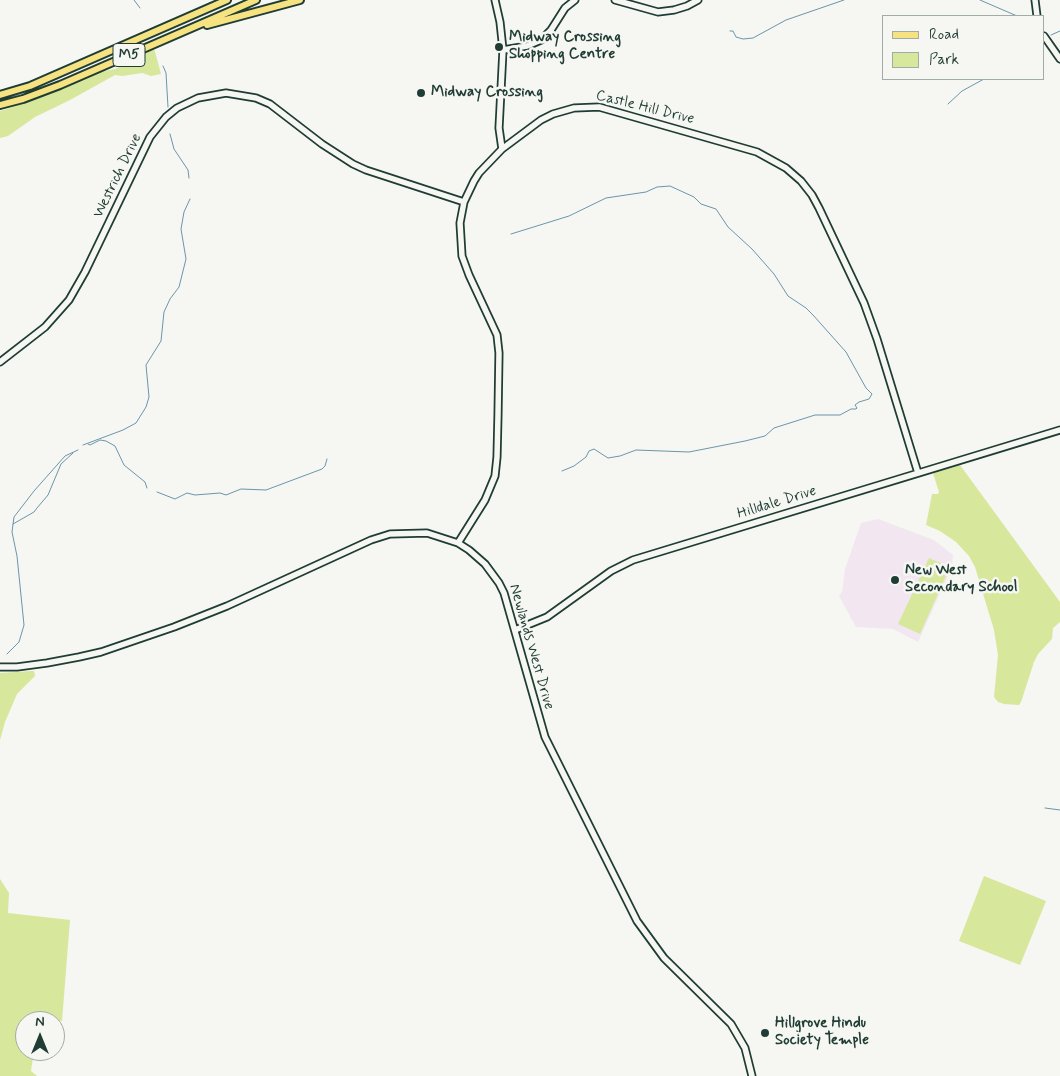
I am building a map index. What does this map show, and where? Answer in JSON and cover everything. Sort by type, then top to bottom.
[{"type":"main road","name":"M5","points":[[0,95],[30,86],[227,0]]},
{"type":"main road","name":"M5","points":[[0,105],[23,99],[60,85],[256,0]]},
{"type":"main road","points":[[177,34],[232,17],[300,0]]},
{"type":"street","points":[[495,0],[503,50],[500,128],[502,149]]},
{"type":"street","points":[[503,50],[527,46],[541,40],[552,30],[565,8],[575,0]]},
{"type":"street","points":[[615,0],[658,12],[674,10],[698,0]]},
{"type":"street","points":[[1035,0],[1037,15]]},
{"type":"street","points":[[1045,37],[1060,58]]},
{"type":"street","name":"Westrich Drive","points":[[0,362],[45,327],[69,300],[86,272],[150,137],[166,117],[177,108],[198,98],[226,93],[256,98],[270,104],[322,144],[353,164],[464,202]]},
{"type":"street","name":"Castle Hill Drive","points":[[458,543],[485,500],[495,476],[498,415],[497,335],[462,256],[460,223],[464,202],[479,173],[502,149],[541,120],[552,114],[574,108],[599,107],[758,152],[773,159],[801,181],[812,195],[864,303],[918,473]]},
{"type":"street","name":"Hilldale Drive","points":[[516,630],[547,617],[611,571],[633,560],[1060,430]]},
{"type":"street","name":"Newlands West Drive","points":[[0,667],[17,667],[80,657],[174,627],[227,606],[371,540],[390,534],[427,533],[458,543],[478,557],[499,583],[508,603],[545,737],[627,904],[656,949],[731,1024],[744,1048],[752,1076]]},
{"type":"shaded area","name":"New West Secondary School","points":[[878,519],[934,540],[953,555],[952,567],[918,642],[893,629],[856,627],[839,596],[842,592],[845,569],[861,523]]},
{"type":"green space","points":[[154,48],[161,74],[151,76],[142,73],[122,76],[115,75],[35,117],[8,136],[0,138],[0,111],[31,101],[100,72],[115,69],[134,57]]},
{"type":"green space","points":[[960,465],[1060,602],[1060,622],[1053,628],[1052,639],[1038,654],[1034,662],[1019,705],[1004,704],[998,702],[994,697],[998,655],[994,630],[975,567],[969,556],[956,542],[940,531],[926,525],[932,494],[938,494],[939,492],[933,473]]},
{"type":"green space","points":[[929,558],[950,567],[920,634],[898,624]]},
{"type":"green space","points":[[34,671],[35,676],[17,694],[5,722],[0,740],[0,673]]},
{"type":"green space","points":[[984,876],[1046,901],[1020,965],[959,941]]},
{"type":"green space","points":[[0,879],[9,893],[8,913],[70,920],[63,1011],[15,1011],[15,1061],[32,1061],[31,1071],[37,1076],[0,1076]]},
{"type":"waterway","points":[[134,0],[140,8]]},
{"type":"waterway","points":[[730,31],[733,31],[736,37],[743,39],[753,38],[786,20],[844,0]]},
{"type":"waterway","points":[[980,0],[1015,15]]},
{"type":"waterway","points":[[1051,35],[1060,31]]},
{"type":"waterway","points":[[163,66],[166,73],[168,107]]},
{"type":"waterway","points":[[948,104],[962,91],[982,80]]},
{"type":"waterway","points":[[170,134],[174,149],[188,170],[189,178]]},
{"type":"waterway","points":[[511,234],[569,216],[606,198],[670,186],[694,197],[701,204],[716,209],[728,227],[752,249],[774,274],[788,296],[806,308],[846,352],[866,388],[872,394],[869,399],[855,405],[856,409],[851,409],[840,415],[815,415],[774,428],[765,436],[745,441],[689,452],[636,450],[608,458],[594,449],[589,451],[586,457],[574,466],[562,471]]},
{"type":"waterway","points":[[83,445],[136,423],[146,407],[149,397],[146,365],[161,341],[164,312],[170,299],[179,287],[186,259],[181,229],[184,212],[190,199]]},
{"type":"waterway","points":[[88,444],[90,445],[100,440],[115,446],[124,465],[145,482],[147,488]]},
{"type":"waterway","points":[[7,654],[19,642],[24,625],[17,556],[12,532],[14,517],[65,456],[78,450]]},
{"type":"waterway","points":[[13,524],[34,512],[48,495],[61,464],[73,453]]},
{"type":"waterway","points":[[157,492],[175,499],[187,493],[195,495],[220,493],[226,495],[241,489],[266,490],[322,469],[327,459]]},
{"type":"waterway","points":[[1045,808],[1060,810]]},
{"type":"place","name":"Midway Crossing Shopping Centre","points":[[499,47]]},
{"type":"place","name":"Midway Crossing","points":[[421,93]]},
{"type":"place","name":"New West Secondary School","points":[[895,580]]},
{"type":"place","name":"Hillgrove Hindu Society Temple","points":[[765,1033]]}]
